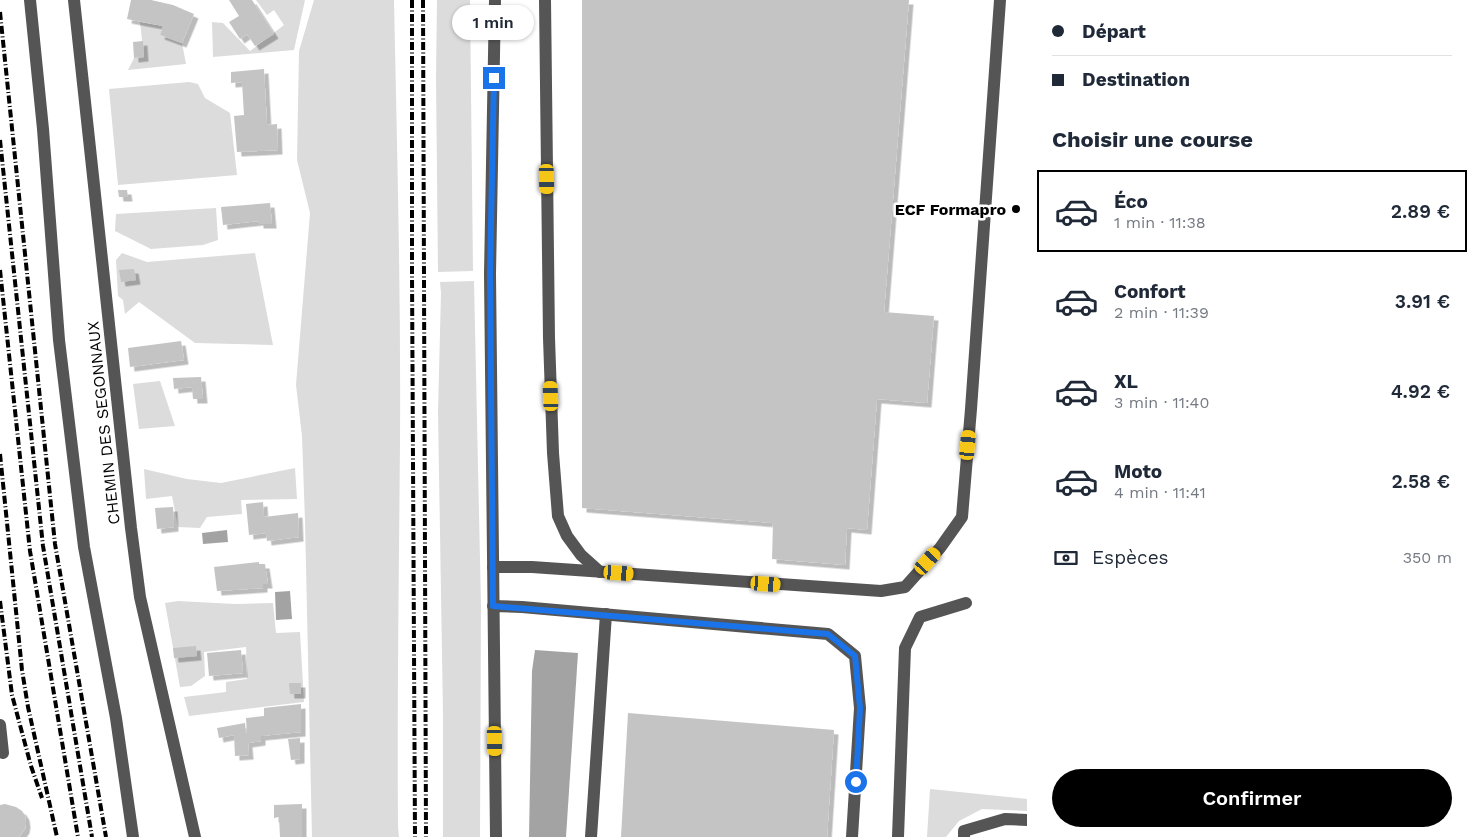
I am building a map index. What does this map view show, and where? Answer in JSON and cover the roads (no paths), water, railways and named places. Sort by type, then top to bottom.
[{"type":"street","points":[[30,0],[43,129],[59,340],[84,547],[116,718],[133,837]]},
{"type":"street","name":"CHEMIN DES SEGONNAUX","points":[[74,0],[140,597],[195,837]]},
{"type":"street","points":[[495,0],[490,274],[496,837]]},
{"type":"street","points":[[545,0],[549,338],[553,453],[558,516],[567,536],[581,555],[600,572]]},
{"type":"street","points":[[493,567],[532,567],[881,591],[905,586],[940,548],[962,517],[1000,0]]},
{"type":"street","points":[[898,837],[905,648],[920,617],[966,603]]},
{"type":"street","points":[[493,606],[828,634],[855,656],[860,708],[852,837]]},
{"type":"street","points":[[591,837],[606,614]]},
{"type":"street","points":[[0,725],[3,753]]},
{"type":"street","points":[[964,837],[964,831],[1005,819],[1027,820]]},
{"type":"railway","points":[[412,0],[415,837]]},
{"type":"railway","points":[[423,0],[426,837]]},
{"type":"railway","points":[[0,12],[55,544],[106,837]]},
{"type":"railway","points":[[0,140],[43,546],[92,837]]},
{"type":"railway","points":[[0,270],[30,551],[78,837]]},
{"type":"railway","points":[[0,454],[22,670],[28,707],[57,837]]},
{"type":"railway","points":[[0,601],[12,695],[31,766],[42,798]]},
{"type":"place","name":"ECF Formapro","points":[[1016,209]]}]
